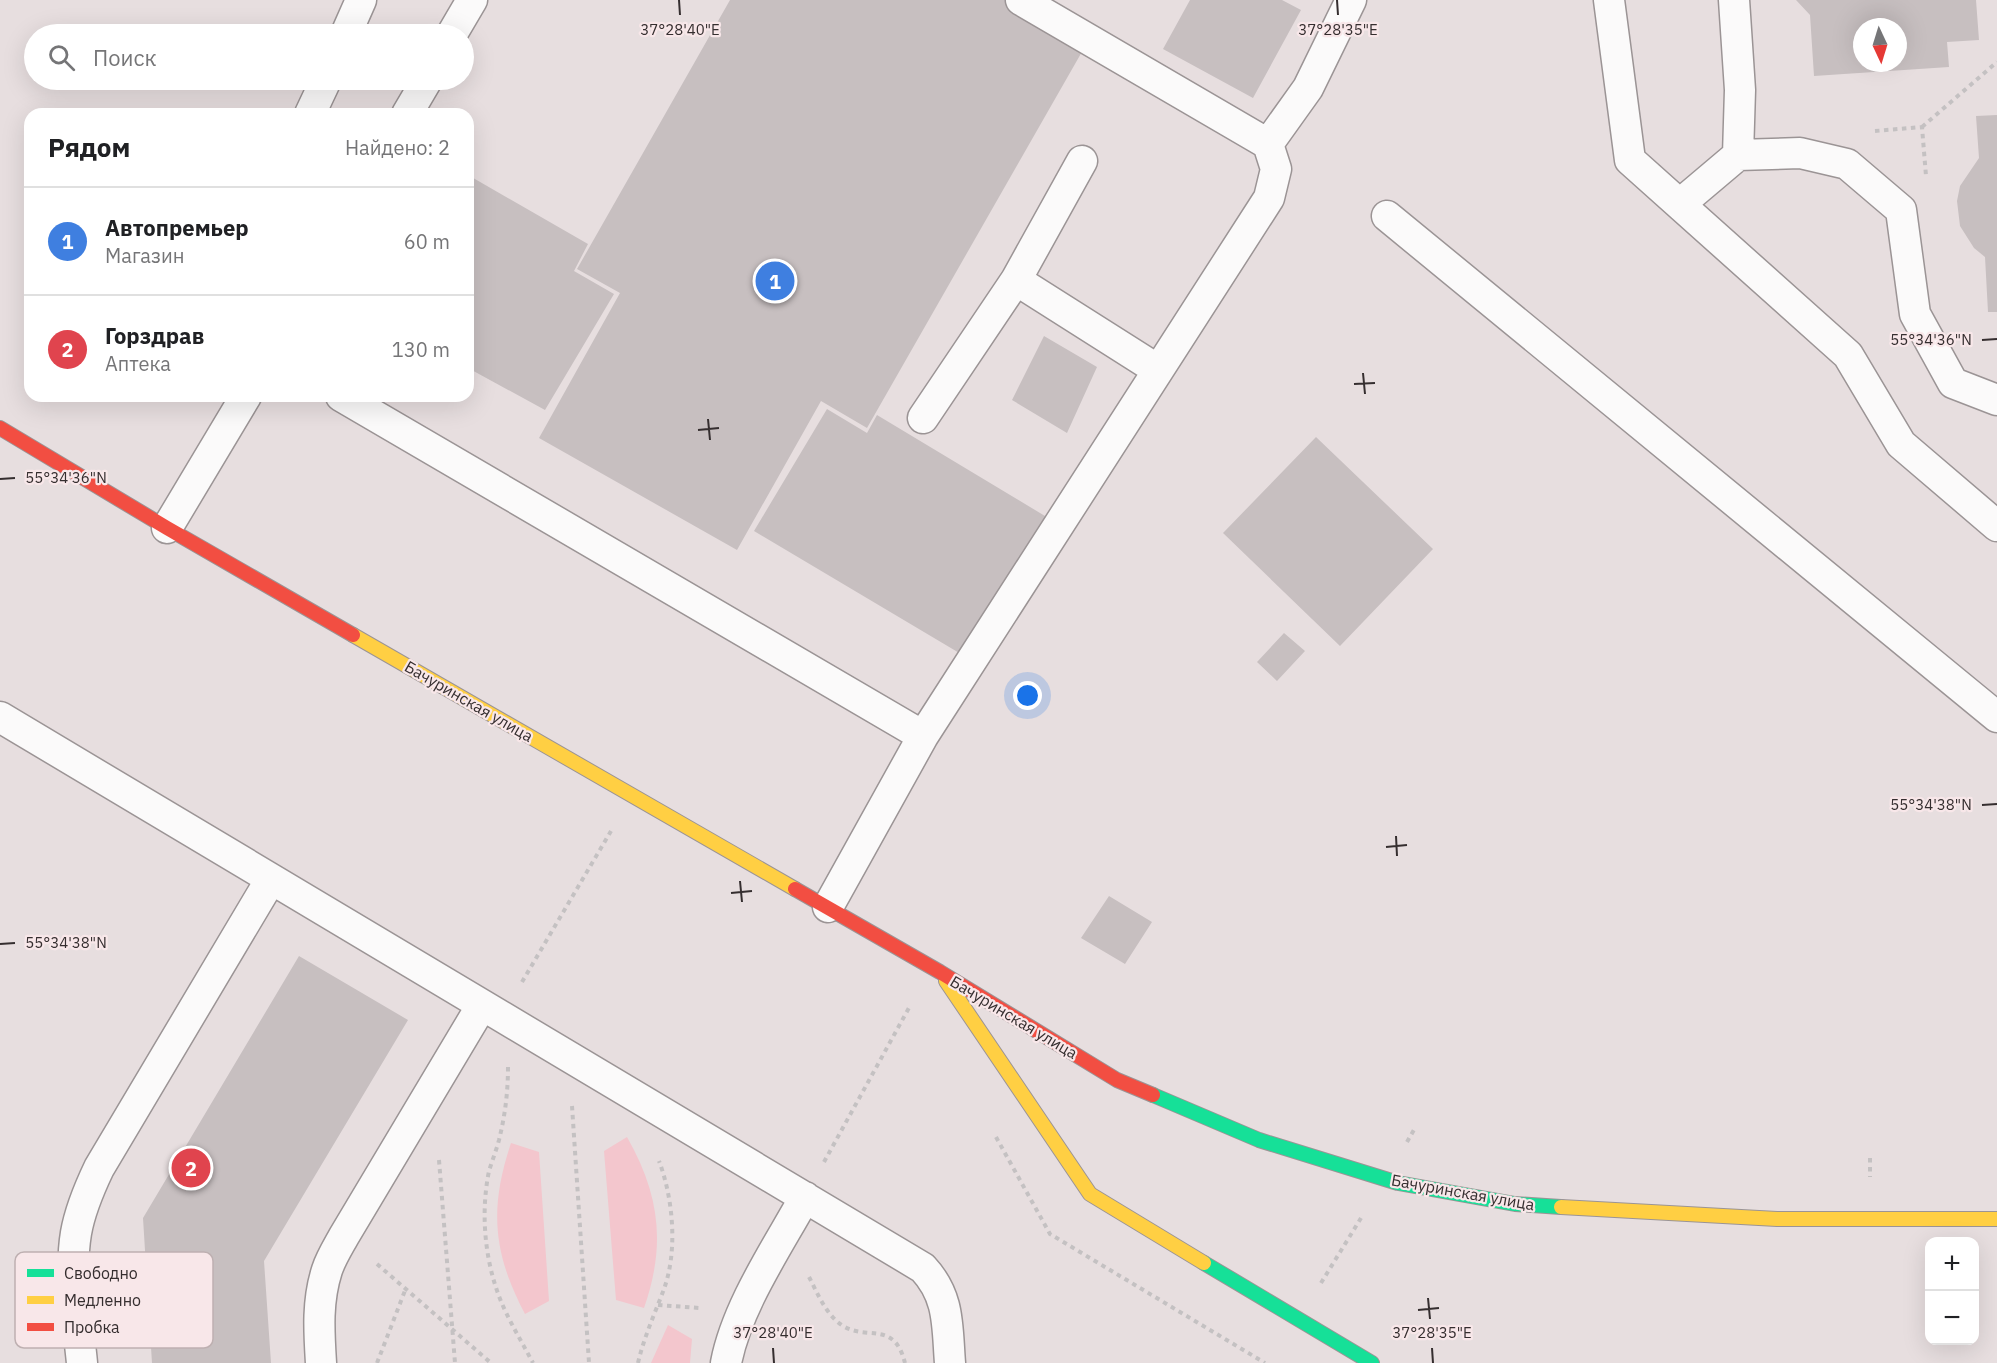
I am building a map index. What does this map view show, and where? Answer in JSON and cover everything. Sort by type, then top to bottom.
[{"type":"street","name":"Бачуринская улица","points":[[0,428],[166,528],[940,972],[1117,1080],[1259,1140],[1398,1183],[1515,1204],[1777,1219],[1997,1219]]},
{"type":"street","name":"Бачуринская улица","points":[[940,972],[1090,1194],[1372,1363]]},
{"type":"lane","points":[[350,24],[361,0]]},
{"type":"lane","points":[[458,24],[472,0]]},
{"type":"lane","points":[[828,907],[923,736],[1269,198],[1276,169],[1268,144],[1021,0]]},
{"type":"lane","points":[[1268,144],[1308,88],[1351,0]]},
{"type":"lane","points":[[1609,0],[1630,160],[1848,355],[1901,444],[1997,526]]},
{"type":"lane","points":[[1734,0],[1740,90],[1738,155]]},
{"type":"lane","points":[[313,108],[321,90]]},
{"type":"lane","points":[[411,108],[421,90]]},
{"type":"lane","points":[[1680,204],[1738,155],[1800,153],[1847,164],[1901,210],[1915,314],[1953,383],[1997,400]]},
{"type":"lane","points":[[923,418],[1016,280],[1082,160]]},
{"type":"lane","points":[[1387,216],[1997,717]]},
{"type":"lane","points":[[1016,280],[1158,370]]},
{"type":"lane","points":[[228,427],[230,402]]},
{"type":"lane","points":[[166,528],[243,402]]},
{"type":"lane","points":[[351,402],[923,736]]},
{"type":"lane","points":[[0,717],[923,1268],[942,1294],[946,1308],[950,1363]]},
{"type":"lane","points":[[76,1252],[76,1234],[84,1200],[99,1168],[271,879]]},
{"type":"lane","points":[[321,1363],[318,1314],[321,1290],[328,1267],[344,1236],[492,1011]]},
{"type":"lane","points":[[726,1363],[731,1339],[743,1310],[805,1197]]},
{"type":"lane","points":[[81,1348],[82,1363]]},
{"type":"path","points":[[1922,127],[1997,62]]},
{"type":"path","points":[[533,1363],[502,1304],[491,1272],[486,1239],[485,1205],[489,1171],[499,1140],[508,1089],[508,1061],[492,1011],[612,830]]},
{"type":"path","points":[[805,1197],[910,1005]]},
{"type":"path","points":[[569,1057],[589,1363]]},
{"type":"path","points":[[439,1155],[455,1363]]},
{"type":"path","points":[[638,1363],[670,1267],[672,1234],[669,1202],[658,1159]]},
{"type":"path","points":[[786,1232],[830,1316],[844,1326],[859,1331],[875,1332],[891,1339],[902,1351],[905,1363]]},
{"type":"path","points":[[344,1236],[492,1363]]},
{"type":"path","points":[[377,1363],[406,1288]]},
{"type":"shaded area","points":[[627,1137],[647,1179],[656,1221],[655,1263],[644,1308],[616,1300],[604,1151]]},
{"type":"shaded area","points":[[511,1143],[539,1152],[549,1301],[525,1314],[506,1271],[498,1230],[499,1189]]},
{"type":"shaded area","points":[[668,1325],[692,1339],[690,1363],[651,1363]]},
{"type":"building","points":[[730,0],[1011,0],[1087,43],[867,428],[821,401],[737,550],[539,438],[620,293],[577,269]]},
{"type":"building","points":[[1190,0],[1282,0],[1301,10],[1253,98],[1163,49]]},
{"type":"building","points":[[1796,0],[1976,0],[1979,40],[1947,42],[1949,67],[1907,70],[1907,18],[1853,18],[1853,72],[1874,72],[1814,76],[1810,15]]},
{"type":"building","points":[[1997,115],[1997,312],[1988,312],[1985,257],[1974,248],[1960,226],[1957,201],[1960,186],[1979,158],[1976,116]]},
{"type":"building","points":[[474,178],[588,244],[574,271],[614,294],[545,410],[474,371]]},
{"type":"building","points":[[1044,336],[1097,367],[1067,433],[1012,400]]},
{"type":"building","points":[[827,409],[867,433],[877,415],[1050,519],[966,657],[754,531]]},
{"type":"building","points":[[1316,437],[1433,549],[1340,646],[1223,533]]},
{"type":"building","points":[[1284,633],[1305,651],[1277,681],[1257,662]]},
{"type":"building","points":[[1109,896],[1152,922],[1125,964],[1081,938]]},
{"type":"building","points":[[299,956],[408,1020],[264,1261],[271,1363],[152,1363],[151,1348],[213,1348],[213,1252],[145,1252],[143,1218]]},
{"type":"traffic: fast","points":[[1153,1095],[1259,1140],[1398,1183],[1515,1204],[1561,1207]]},
{"type":"traffic: fast","points":[[1204,1263],[1372,1363]]},
{"type":"traffic: slow","points":[[353,635],[795,889]]},
{"type":"traffic: slow","points":[[946,981],[1090,1194],[1204,1263]]},
{"type":"traffic: slow","points":[[1561,1207],[1777,1219],[1997,1219]]},
{"type":"traffic: jam","points":[[0,428],[353,635]]},
{"type":"traffic: jam","points":[[795,889],[940,972],[1117,1080],[1153,1095]]},
{"type":"place","name":"Автопремьер","points":[[775,281]]},
{"type":"place","name":"Горздрав","points":[[191,1168]]}]
